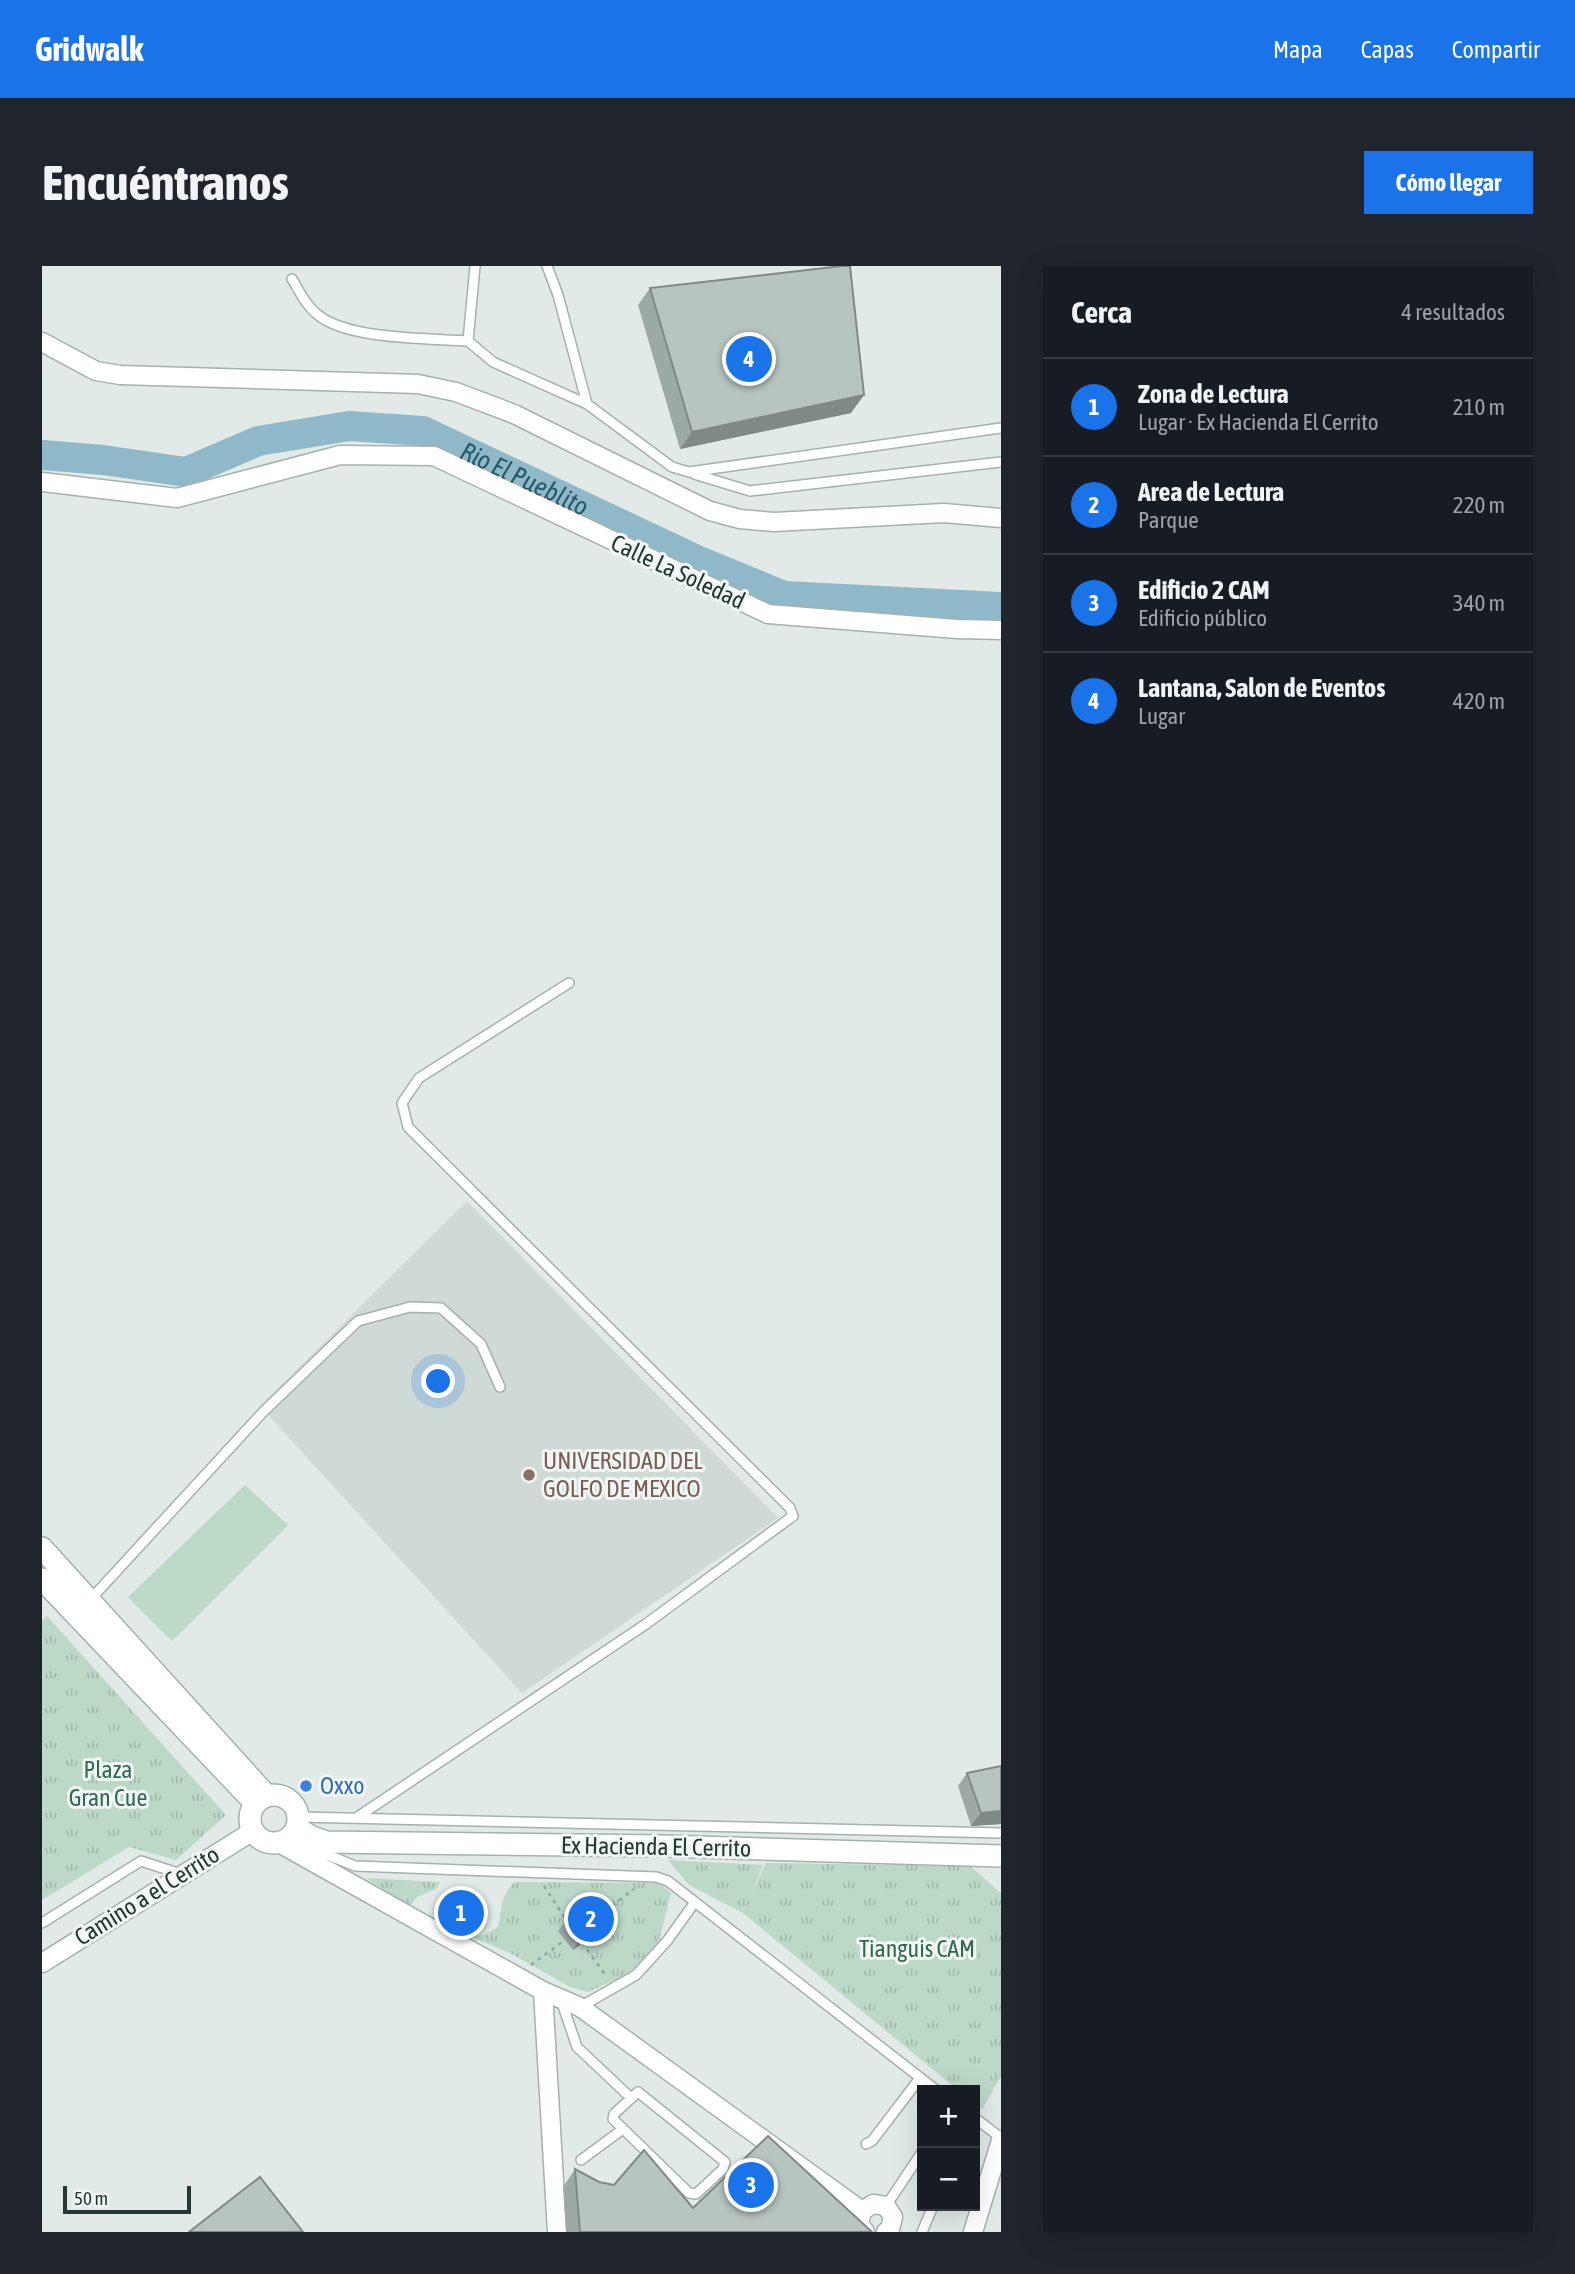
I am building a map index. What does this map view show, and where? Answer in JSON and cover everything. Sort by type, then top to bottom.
[{"type":"street","points":[[42,342],[96,371],[120,375],[418,384],[456,392],[514,414],[709,511],[740,519],[774,522],[944,513],[1001,518]]},
{"type":"street","name":"Calle La Soledad","points":[[42,482],[177,498],[340,455],[434,456],[768,614],[1001,630]]},
{"type":"street","points":[[42,1548],[90,1600],[260,1799]]},
{"type":"street","points":[[42,1579],[260,1799]]},
{"type":"street","points":[[276,1794],[287,1797],[295,1805],[295,1833],[269,1843],[259,1839],[250,1822],[250,1812],[260,1799],[276,1794]]},
{"type":"street","name":"Camino a el Cerrito","points":[[42,1963],[253,1831]]},
{"type":"street","points":[[295,1833],[543,1991],[580,2007],[862,2211]]},
{"type":"street","name":"Ex Hacienda El Cerrito","points":[[295,1833],[326,1842],[663,1846],[1001,1856]]},
{"type":"street","points":[[543,1991],[557,2232]]},
{"type":"street","points":[[973,2232],[1001,2139]]},
{"type":"street","points":[[865,2232],[859,2224],[862,2211],[873,2203],[886,2206],[893,2217],[890,2229],[886,2232]]},
{"type":"lane","points":[[468,341],[475,266]]},
{"type":"lane","points":[[547,266],[558,295],[587,404]]},
{"type":"lane","points":[[292,279],[305,302],[318,316],[335,324],[359,332],[468,341],[494,362],[587,404],[672,467],[750,491],[1001,462]]},
{"type":"lane","points":[[689,472],[1001,428]]},
{"type":"lane","points":[[356,1818],[646,1624],[793,1516],[790,1508],[408,1127],[402,1103],[419,1078],[569,983]]},
{"type":"lane","points":[[90,1600],[263,1412],[358,1321],[410,1307],[441,1308],[481,1344],[500,1387]]},
{"type":"lane","points":[[295,1833],[356,1818],[1001,1833]]},
{"type":"lane","points":[[295,1833],[355,1866],[656,1877],[668,1881],[929,2085]]},
{"type":"lane","points":[[42,1923],[141,1861],[181,1874]]},
{"type":"lane","points":[[580,2007],[636,1975],[667,1941],[695,1902]]},
{"type":"lane","points":[[561,2000],[577,2047],[631,2098]]},
{"type":"lane","points":[[866,2144],[872,2141],[920,2078]]},
{"type":"lane","points":[[635,2093],[643,2094],[720,2156],[726,2164],[699,2192],[693,2195],[689,2193],[613,2117],[631,2098],[635,2093]]},
{"type":"lane","points":[[980,2123],[1001,2139]]},
{"type":"lane","points":[[581,2160],[623,2129]]},
{"type":"lane","points":[[886,2206],[917,2160]]},
{"type":"lane","points":[[922,2232],[931,2211]]},
{"type":"path","points":[[542,1882],[569,1924]]},
{"type":"path","points":[[583,1927],[641,1883]]},
{"type":"path","points":[[531,1965],[565,1940]]},
{"type":"path","points":[[582,1943],[611,1982]]},
{"type":"shaded area","name":"UNIVERSIDAD DEL GOLFO DE MEXICO","points":[[467,1201],[778,1518],[522,1693],[260,1406]]},
{"type":"green space","points":[[245,1485],[288,1525],[172,1641],[128,1597]]},
{"type":"green space","name":"Plaza Gran Cue","points":[[47,1616],[226,1815],[176,1860],[129,1847],[42,1900],[42,1621]]},
{"type":"green space","name":"Tianguis CAM","points":[[668,1860],[763,1865],[752,1892],[766,1863],[970,1866],[1001,1893],[1001,2076],[982,2110],[980,2085],[952,2085],[743,1913],[689,1885]]},
{"type":"green space","points":[[366,1878],[440,1882],[436,1889],[417,1897],[409,1906]]},
{"type":"green space","points":[[514,1882],[660,1883],[671,1893],[658,1945],[637,1967],[588,1992],[570,1987],[510,1953],[471,1937],[483,1935],[498,1927],[504,1898]]},
{"type":"building","points":[[850,266],[864,395],[692,432],[650,288]]},
{"type":"building","points":[[1001,1766],[1001,1811],[981,1813],[967,1773]]},
{"type":"building","points":[[584,1909],[597,1928],[579,1941],[565,1922]]},
{"type":"building","points":[[768,2136],[872,2232],[580,2232],[575,2169],[599,2182],[614,2185],[644,2150],[693,2208]]},
{"type":"building","points":[[260,2177],[303,2232],[189,2232]]},
{"type":"waterway","name":"Rio El Pueblito","points":[[42,455],[103,460],[186,472],[258,441],[349,426],[423,431],[701,562],[784,596],[1001,607]]},
{"type":"place","name":"Lantana, Salon de Eventos","points":[[749,359]]},
{"type":"place","name":"UNIVERSIDAD DEL GOLFO DE MEXICO","points":[[529,1475]]},
{"type":"place","name":"Oxxo","points":[[306,1786]]},
{"type":"place","name":"Zona de Lectura","points":[[461,1913]]},
{"type":"place","name":"Area de Lectura","points":[[591,1919]]},
{"type":"place","name":"Edificio 2 CAM","points":[[751,2185]]}]
